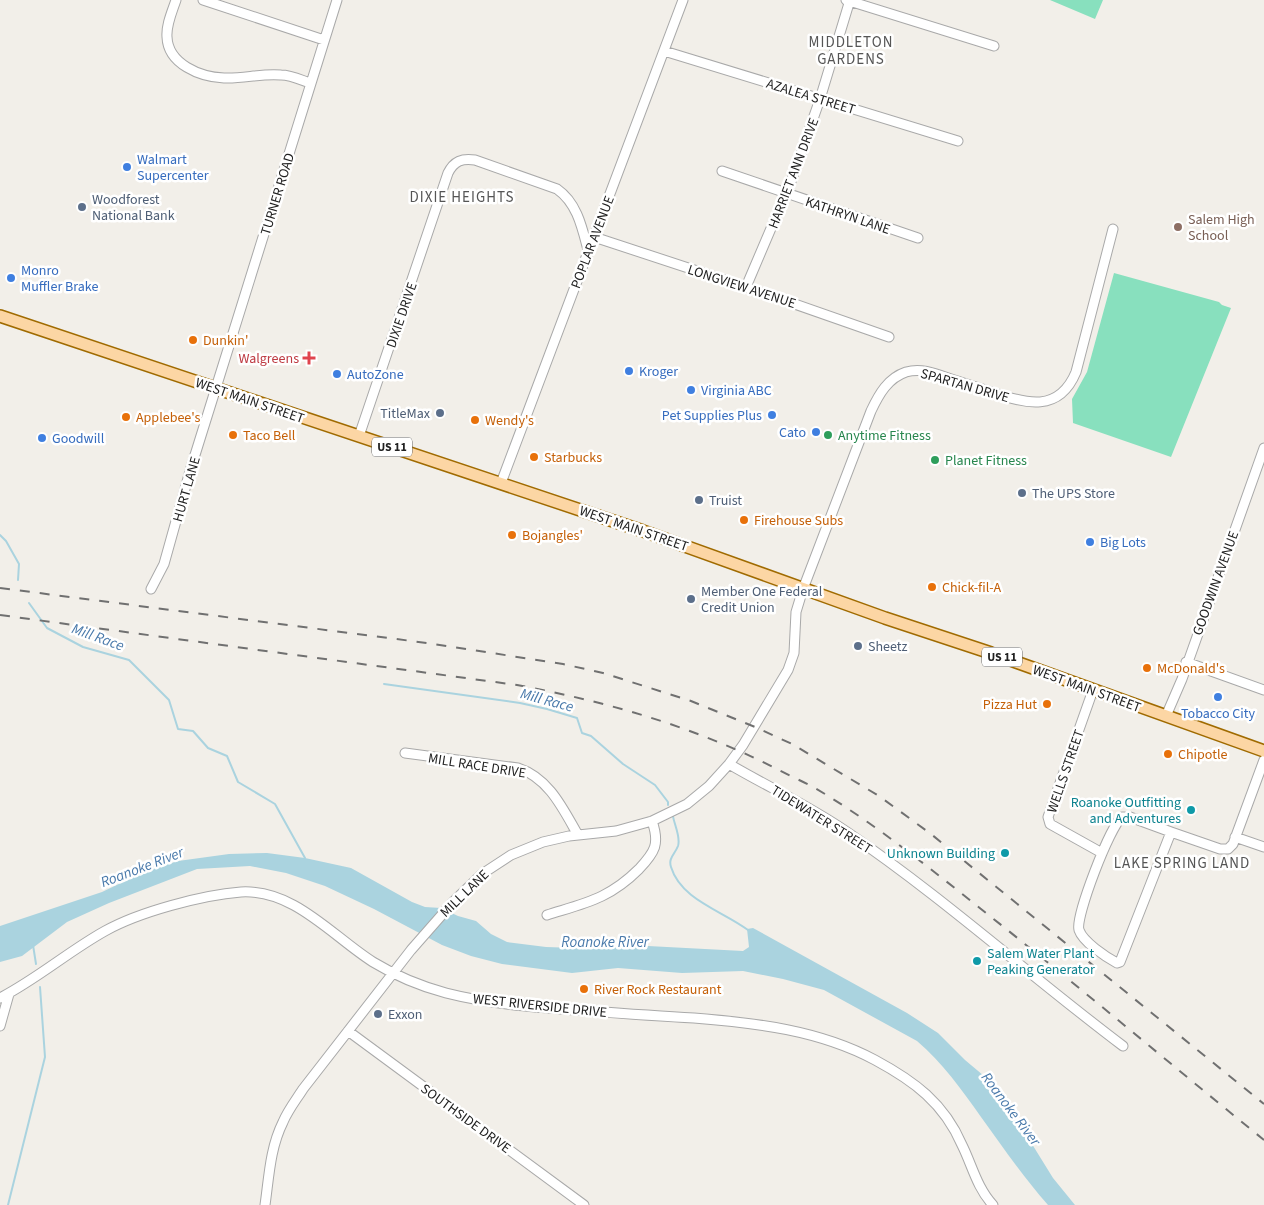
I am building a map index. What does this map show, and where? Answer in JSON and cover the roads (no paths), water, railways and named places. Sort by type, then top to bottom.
[{"type":"main road","name":"WEST MAIN STREET","points":[[0,316],[652,534],[1264,751]]},
{"type":"street","points":[[176,0],[167,28],[168,45],[173,56],[186,67],[201,73],[224,78],[281,74],[310,83]]},
{"type":"street","points":[[204,0],[324,40]]},
{"type":"street","name":"TURNER ROAD","points":[[217,388],[337,0]]},
{"type":"street","name":"POPLAR AVENUE","points":[[501,483],[683,0]]},
{"type":"street","points":[[849,0],[994,46]]},
{"type":"street","name":"HARRIET ANN DRIVE","points":[[746,287],[787,193],[820,99],[849,0]]},
{"type":"street","name":"AZALEA STREET","points":[[664,51],[958,141]]},
{"type":"street","name":"DIXIE DRIVE","points":[[359,436],[441,192],[455,163],[463,159],[475,160],[555,188],[569,200],[580,222],[588,250]]},
{"type":"street","name":"KATHRYN LANE","points":[[722,171],[918,238]]},
{"type":"street","name":"SPARTAN DRIVE","points":[[803,589],[855,451],[879,394],[887,385],[901,375],[920,370],[1024,402],[1047,401],[1062,393],[1068,387],[1076,372],[1113,229]]},
{"type":"street","name":"LONGVIEW AVENUE","points":[[594,237],[889,336]]},
{"type":"street","name":"HURT LANE","points":[[151,589],[164,564],[190,471],[217,388]]},
{"type":"street","name":"GOODWIN AVENUE","points":[[1166,716],[1264,448]]},
{"type":"street","name":"MILL LANE","points":[[266,1205],[273,1150],[283,1122],[303,1089],[411,950],[448,908],[482,874],[511,855],[543,842],[578,835],[616,831],[669,814],[698,796],[729,764],[752,731],[788,670],[794,653],[796,612],[803,589]]},
{"type":"street","points":[[1186,662],[1264,690]]},
{"type":"street","name":"WELLS STREET","points":[[1093,690],[1048,817],[1050,824],[1102,853]]},
{"type":"street","name":"MILL RACE DRIVE","points":[[405,753],[518,768],[535,775],[551,791],[578,835]]},
{"type":"street","points":[[1171,832],[1118,964],[1083,937],[1078,925],[1102,853],[1116,824],[1122,817],[1130,817],[1220,849],[1228,849],[1235,837],[1264,760]]},
{"type":"street","name":"TIDEWATER STREET","points":[[729,764],[828,820],[877,853],[1123,1046]]},
{"type":"street","points":[[546,915],[587,902],[607,894],[622,885],[652,854],[657,839],[652,821]]},
{"type":"street","points":[[1235,837],[1264,847]]},
{"type":"street","name":"WEST RIVERSIDE DRIVE","points":[[4,996],[89,941],[124,922],[173,906],[206,898],[244,892],[268,895],[289,902],[371,960],[393,973],[441,991],[491,1002],[532,1007],[759,1024],[785,1028],[844,1046],[889,1068],[932,1098],[948,1117],[956,1131],[982,1191],[993,1205]]},
{"type":"street","points":[[0,1026],[4,996]]},
{"type":"street","name":"SOUTHSIDE DRIVE","points":[[348,1031],[584,1205]]},
{"type":"water","points":[[267,853],[305,858],[351,868],[412,902],[425,907],[441,908],[458,916],[476,921],[491,934],[507,942],[546,947],[648,946],[743,951],[749,947],[747,929],[753,928],[907,1013],[938,1033],[965,1060],[996,1086],[1053,1178],[1075,1205],[1048,1205],[951,1077],[917,1041],[824,990],[783,979],[743,971],[682,973],[618,968],[572,973],[502,964],[471,956],[442,945],[374,909],[325,886],[286,873],[250,866],[197,869],[109,903],[67,922],[22,956],[0,962],[0,926],[102,892],[146,871],[178,861],[229,854]]},
{"type":"waterway","name":"Mill Race","points":[[0,535],[6,541],[19,564],[18,580]]},
{"type":"waterway","name":"Mill Race","points":[[29,603],[47,628],[83,647],[129,660],[169,700],[178,729],[193,731],[208,748],[227,756],[238,782],[275,804],[305,858]]},
{"type":"waterway","name":"Mill Race","points":[[384,684],[520,703],[577,718],[582,733],[591,736],[623,764],[655,785],[668,802],[668,805]]},
{"type":"waterway","name":"Mill Race","points":[[673,816],[679,842],[670,864],[676,878],[684,888],[704,904],[748,930]]},
{"type":"waterway","points":[[33,945],[36,964]]},
{"type":"waterway","points":[[8,1205],[45,1057],[40,987]]},
{"type":"railway","points":[[0,588],[427,643],[563,664],[603,673],[691,701],[755,727],[792,744],[879,796],[931,834],[1264,1104]]},
{"type":"railway","points":[[0,615],[517,685],[584,699],[649,717],[744,753],[815,788],[879,830],[1017,937],[1264,1140]]},
{"type":"place","name":"Walmart Supercenter","points":[[127,167]]},
{"type":"place","name":"Woodforest National Bank","points":[[82,207]]},
{"type":"place","name":"Salem High School","points":[[1178,227]]},
{"type":"place","name":"Monro Muffler Brake","points":[[11,278]]},
{"type":"place","name":"Dunkin'","points":[[193,340]]},
{"type":"place","name":"Walgreens","points":[[309,358]]},
{"type":"place","name":"Kroger","points":[[629,371]]},
{"type":"place","name":"AutoZone","points":[[337,374]]},
{"type":"place","name":"Virginia ABC","points":[[691,390]]},
{"type":"place","name":"TitleMax","points":[[440,413]]},
{"type":"place","name":"Pet Supplies Plus","points":[[772,415]]},
{"type":"place","name":"Applebee's","points":[[126,417]]},
{"type":"place","name":"Wendy's","points":[[475,420]]},
{"type":"place","name":"Cato","points":[[816,432]]},
{"type":"place","name":"Taco Bell","points":[[233,435]]},
{"type":"place","name":"Anytime Fitness","points":[[828,435]]},
{"type":"place","name":"Goodwill","points":[[42,438]]},
{"type":"place","name":"Starbucks","points":[[534,457]]},
{"type":"place","name":"Planet Fitness","points":[[935,460]]},
{"type":"place","name":"The UPS Store","points":[[1022,493]]},
{"type":"place","name":"Truist","points":[[699,500]]},
{"type":"place","name":"Firehouse Subs","points":[[744,520]]},
{"type":"place","name":"Bojangles'","points":[[512,535]]},
{"type":"place","name":"Big Lots","points":[[1090,542]]},
{"type":"place","name":"Chick-fil-A","points":[[932,587]]},
{"type":"place","name":"Member One Federal Credit Union","points":[[691,599]]},
{"type":"place","name":"Sheetz","points":[[858,646]]},
{"type":"place","name":"McDonald's","points":[[1147,668]]},
{"type":"place","name":"Tobacco City","points":[[1218,697]]},
{"type":"place","name":"Pizza Hut","points":[[1047,704]]},
{"type":"place","name":"Chipotle","points":[[1168,754]]},
{"type":"place","name":"Roanoke Outfitting and Adventures","points":[[1191,810]]},
{"type":"place","name":"Unknown Building","points":[[1005,853]]},
{"type":"place","name":"Salem Water Plant Peaking Generator","points":[[977,961]]},
{"type":"place","name":"River Rock Restaurant","points":[[584,989]]},
{"type":"place","name":"Exxon","points":[[378,1014]]},
{"type":"district","name":"MIDDLETON GARDENS","points":[[851,50]]},
{"type":"district","name":"DIXIE HEIGHTS","points":[[462,197]]},
{"type":"district","name":"LAKE SPRING LAND","points":[[1182,863]]},
{"type":"water label","name":"Roanoke River","points":[[142,867]]},
{"type":"water label","name":"Roanoke River","points":[[605,942]]},
{"type":"water label","name":"Roanoke River","points":[[1011,1109]]}]
